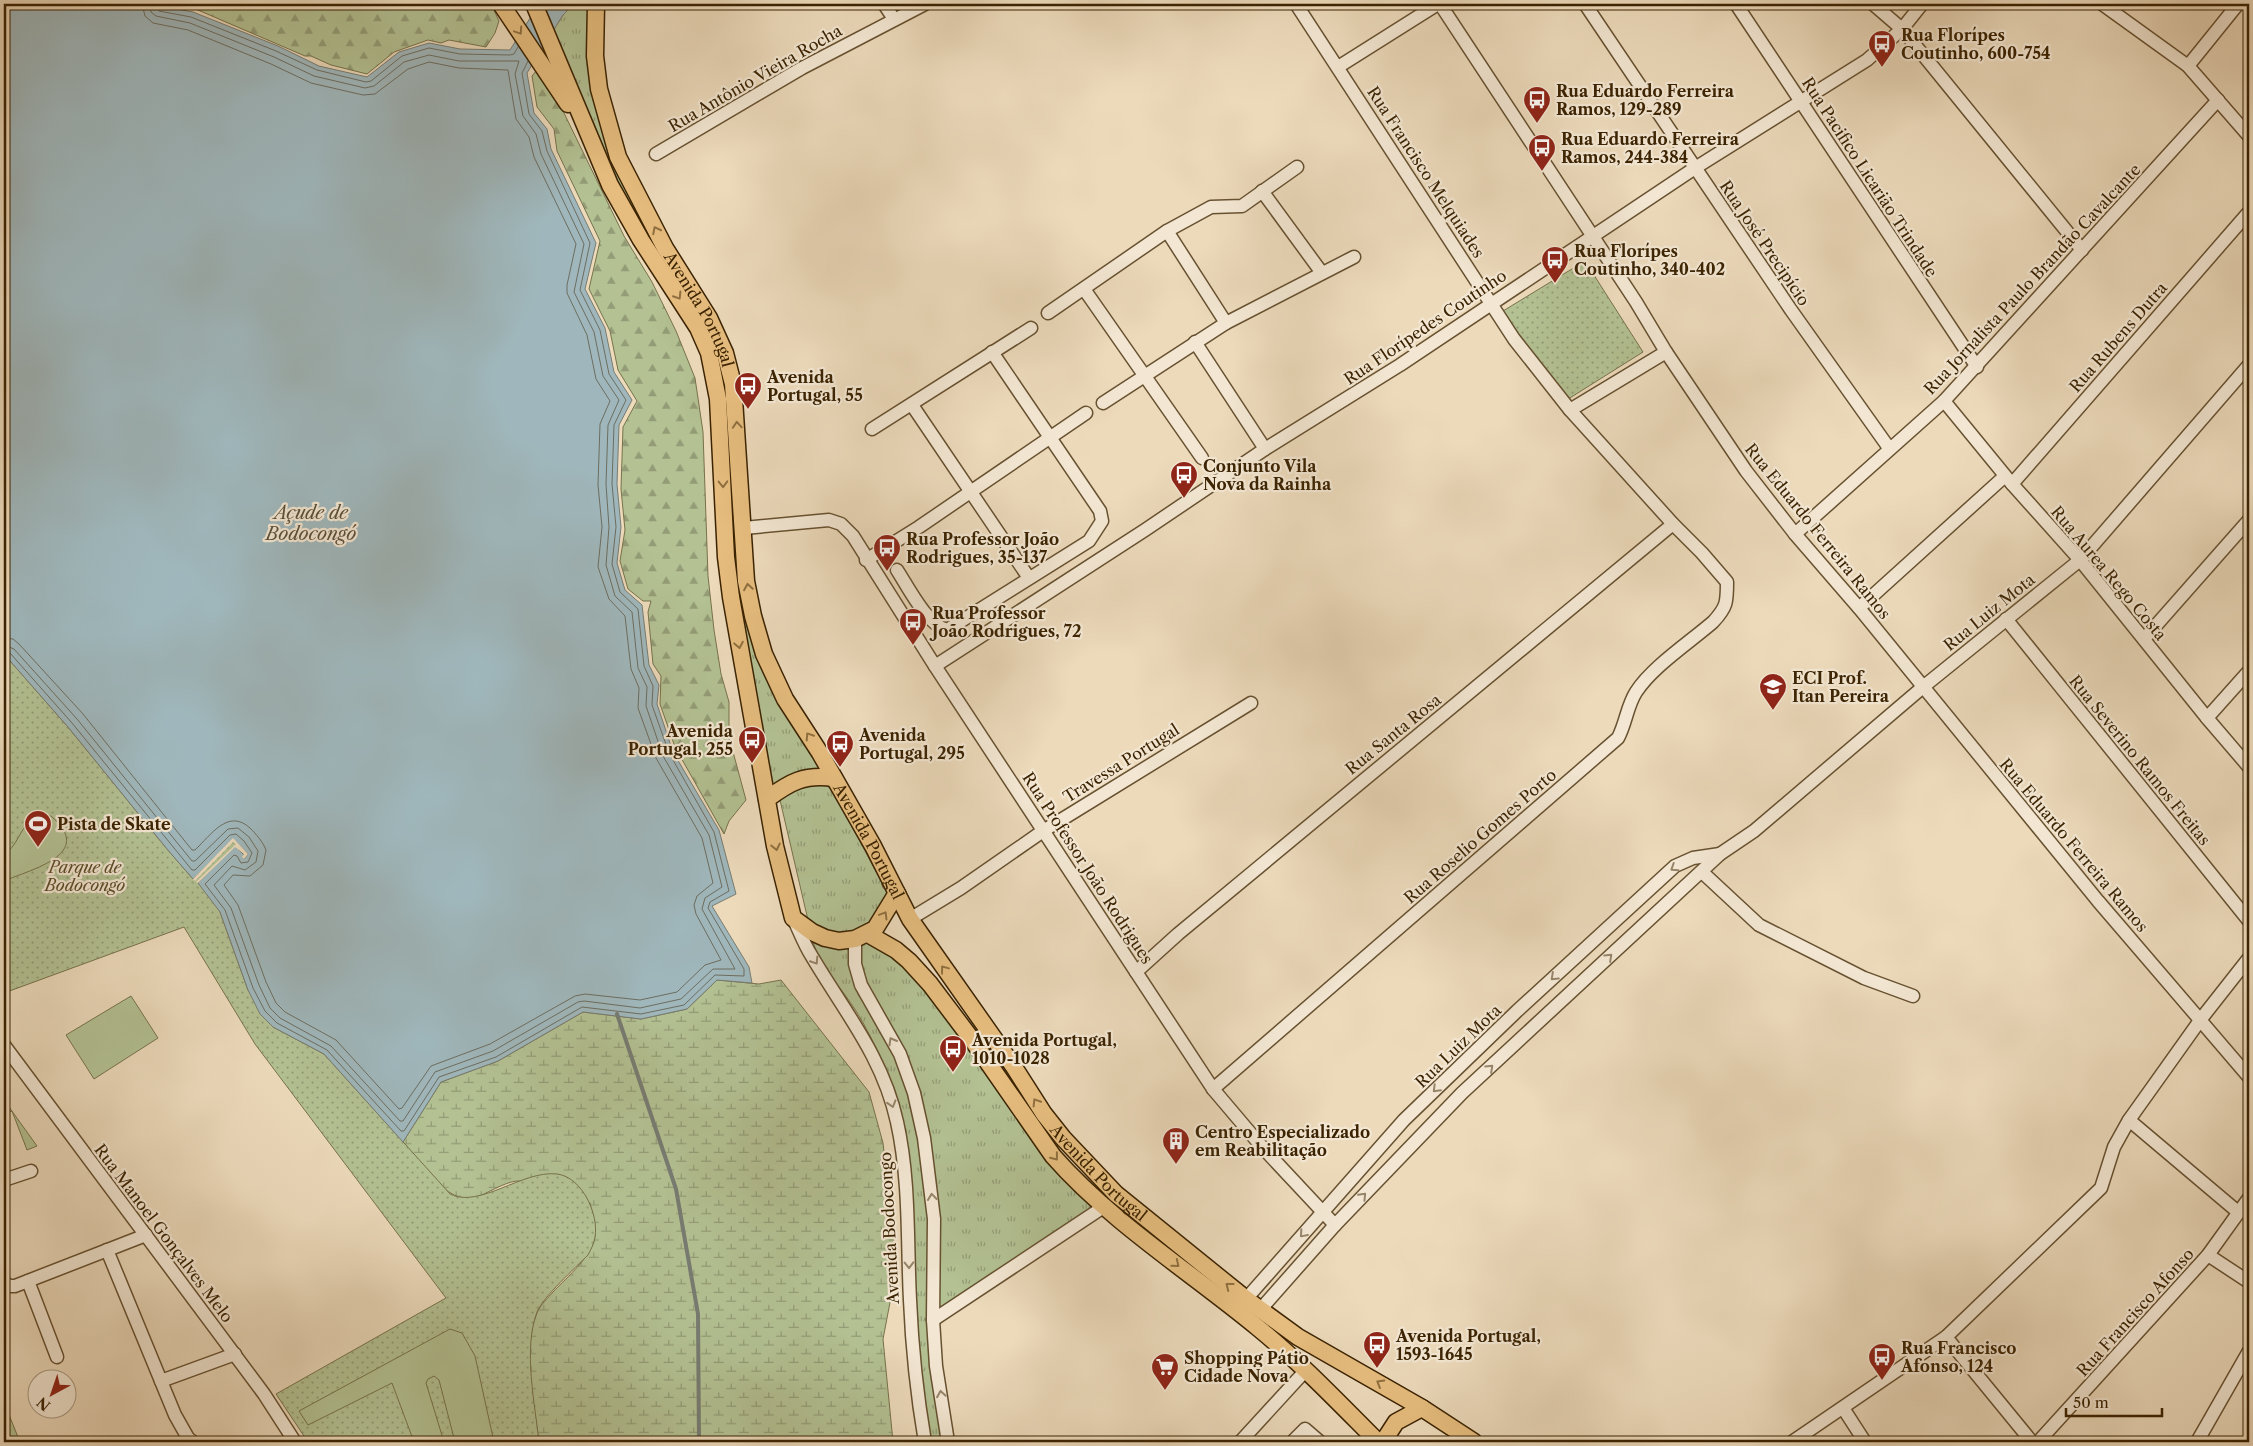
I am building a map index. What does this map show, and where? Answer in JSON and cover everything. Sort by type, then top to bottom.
[{"type":"main road","name":"Avenida Portugal","points":[[501,4],[567,102],[601,163]]},
{"type":"main road","name":"Avenida Portugal","points":[[534,4],[610,185],[641,240],[698,328],[709,353],[715,376],[720,427],[726,557],[731,597],[775,846],[793,918],[812,932],[825,938],[839,941],[861,937],[896,950],[930,984],[974,1041],[1053,1156],[1067,1172],[1105,1206],[1257,1327],[1306,1370],[1378,1442]]},
{"type":"main road","name":"Avenida Portugal","points":[[598,9],[595,56],[599,89],[618,157],[665,248],[709,318],[729,368],[733,384],[746,581],[753,616],[764,654],[785,699],[834,778],[910,919],[1014,1067],[1044,1114],[1063,1138],[1116,1194],[1246,1299],[1298,1337],[1422,1408],[1474,1442]]},
{"type":"main road","points":[[767,799],[787,784],[798,780],[822,776],[834,778]]},
{"type":"main road","points":[[861,937],[883,919],[897,893]]},
{"type":"main road","points":[[1383,1442],[1396,1422],[1422,1408]]},
{"type":"street","points":[[884,4],[894,19]]},
{"type":"street","name":"Rua Antônio Vieira Rocha","points":[[656,154],[802,68],[925,4]]},
{"type":"street","name":"Rua Francisco Melquiades","points":[[1296,4],[1514,338],[1570,410],[1673,524],[1702,552],[1727,582]]},
{"type":"street","points":[[1338,67],[1439,4]]},
{"type":"street","name":"Rua Eduardo Ferreira Ramos","points":[[1439,4],[1746,471],[2098,901],[2202,1019],[2249,1077]]},
{"type":"street","name":"Rua José Precipício","points":[[1585,4],[1791,310],[1889,448]]},
{"type":"street","name":"Rua Pacifico Licarião Trindade","points":[[1736,4],[1977,367]]},
{"type":"street","points":[[1873,4],[1902,29],[2082,250]]},
{"type":"street","name":"Rua Florípedes Coutinho","points":[[935,666],[1145,530],[1265,449],[1400,365],[1591,236],[1652,198],[1694,168],[1867,60],[1902,29],[1922,4]]},
{"type":"street","points":[[2102,4],[2188,66],[2249,136]]},
{"type":"street","points":[[2188,66],[2238,4]]},
{"type":"street","name":"Rua Jornalista Paulo Brandão Cavalcante","points":[[1796,534],[1889,448],[1944,401],[1977,367],[2218,100]]},
{"type":"street","points":[[1048,313],[1167,231],[1211,208],[1242,206],[1297,167]]},
{"type":"street","points":[[1262,191],[1322,273]]},
{"type":"street","name":"Rua Rubens Dutra","points":[[1859,608],[2009,480],[2249,212]]},
{"type":"street","points":[[1167,231],[1226,323]]},
{"type":"street","points":[[1103,403],[1226,323],[1354,257]]},
{"type":"street","points":[[1084,289],[1202,458]]},
{"type":"street","points":[[872,429],[1031,328]]},
{"type":"street","points":[[1195,342],[1265,449]]},
{"type":"street","points":[[897,570],[930,618],[943,629],[948,630],[1089,541],[1102,521],[1100,511],[992,352]]},
{"type":"street","points":[[1570,410],[1666,352]]},
{"type":"street","name":"Rua Luiz Mota","points":[[1260,1310],[1335,1225],[1462,1093],[1720,854],[1754,830],[1923,687],[2080,560],[2249,365]]},
{"type":"street","name":"Rua Aurea Rego Costa","points":[[1944,401],[2009,480],[2080,560],[2207,718],[2249,767]]},
{"type":"street","points":[[912,405],[1028,578]]},
{"type":"street","points":[[866,560],[1086,413]]},
{"type":"street","name":"Rua Professor João Rodrigues","points":[[744,528],[829,520],[841,524],[847,530],[1213,1088],[1264,1148],[1335,1225]]},
{"type":"street","points":[[2144,639],[2249,520]]},
{"type":"street","name":"Rua Santa Rosa","points":[[1136,972],[1185,928],[1673,524]]},
{"type":"street","name":"Rua Roselio Gomes Porto","points":[[1213,1088],[1618,738],[1625,725],[1629,706],[1645,679],[1713,622],[1722,612],[1727,603],[1727,582]]},
{"type":"street","name":"Rua Severino Ramos Freitas","points":[[2006,619],[2249,921]]},
{"type":"street","points":[[2207,718],[2249,671]]},
{"type":"street","name":"Travessa Portugal","points":[[910,919],[961,888],[1043,831],[1251,703]]},
{"type":"street","name":"Rua Luiz Mota","points":[[1246,1299],[1371,1156],[1438,1087],[1656,882],[1675,866],[1693,858],[1720,854]]},
{"type":"street","points":[[1702,872],[1759,925],[1864,978],[1913,996]]},
{"type":"street","name":"Avenida Bodocongo","points":[[793,918],[811,955],[852,1018],[870,1050],[886,1084],[897,1122],[905,1173],[915,1381],[925,1442]]},
{"type":"street","points":[[861,937],[856,964],[861,985],[900,1054],[914,1093],[924,1138],[934,1219],[933,1320],[936,1366],[948,1442]]},
{"type":"street","points":[[1792,1442],[1946,1337],[2101,1188],[2114,1146],[2129,1120],[2249,958]]},
{"type":"street","name":"Rua Manoel Gonçalves Melo","points":[[4,1045],[235,1354],[295,1442]]},
{"type":"street","points":[[2129,1120],[2238,1212]]},
{"type":"street","points":[[4,1180],[31,1171]]},
{"type":"street","name":"Rua Francisco Afonso","points":[[2038,1442],[2208,1255],[2249,1198]]},
{"type":"street","points":[[933,1320],[1105,1206]]},
{"type":"street","points":[[4,1282],[9,1286],[28,1281],[146,1235]]},
{"type":"street","points":[[107,1250],[175,1414],[193,1442]]},
{"type":"street","points":[[2208,1255],[2249,1282]]},
{"type":"street","points":[[28,1281],[56,1357]]},
{"type":"street","points":[[1946,1337],[2032,1442]]},
{"type":"street","points":[[2197,1442],[2249,1351]]},
{"type":"street","points":[[161,1381],[235,1354]]},
{"type":"street","points":[[1240,1442],[1306,1370]]},
{"type":"street","points":[[1842,1408],[1865,1442]]},
{"type":"street","points":[[1292,1442],[1305,1428],[1320,1442]]},
{"type":"green space","points":[[166,4],[491,4],[499,21],[495,33],[486,47],[449,40],[441,43],[428,40],[394,52],[367,74],[331,65],[311,56],[305,56],[191,7]]},
{"type":"green space","points":[[574,4],[591,4],[610,151],[722,360],[730,388],[741,584],[824,773],[771,792],[738,623],[718,380],[627,211],[552,32],[563,15]]},
{"type":"green space","points":[[537,70],[562,109],[624,236],[652,282],[676,331],[695,378],[703,432],[708,576],[714,630],[721,674],[729,702],[729,737],[746,800],[729,821],[724,834],[675,747],[660,704],[661,676],[653,664],[648,612],[651,601],[643,601],[628,589],[620,561],[625,530],[621,489],[623,427],[637,401],[618,370],[610,331],[589,289],[600,241],[557,151],[554,129],[537,107],[532,76]]},
{"type":"green space","points":[[1585,261],[1643,352],[1565,401],[1503,311]]},
{"type":"green space","name":"Parque de Bodocongó","points":[[4,654],[68,727],[193,879],[233,838],[248,854],[244,859],[235,847],[220,912],[248,990],[273,1027],[324,1054],[450,1194],[474,1197],[544,1174],[557,1174],[566,1177],[581,1189],[587,1198],[594,1218],[596,1228],[593,1244],[588,1255],[540,1306],[533,1327],[530,1359],[539,1442],[308,1442],[276,1394],[446,1298],[255,1044],[184,927],[4,993]]},
{"type":"green space","points":[[819,782],[832,789],[888,894],[875,920],[844,936],[824,933],[808,920],[780,800],[794,791]]},
{"type":"green space","name":"Pista de Skate","points":[[41,816],[51,816],[63,829],[67,841],[63,850],[55,858],[43,865],[4,881],[4,854],[14,845],[27,824]]},
{"type":"green space","points":[[813,942],[849,948],[894,1053],[907,1088],[916,1122],[928,1203],[932,1379],[942,1442],[930,1442],[919,1377],[903,1124],[878,1052],[856,1011],[821,961]]},
{"type":"green space","points":[[859,943],[880,944],[908,968],[1097,1207],[939,1311],[927,1129],[864,984],[858,962]]},
{"type":"green space","points":[[717,980],[759,984],[781,980],[869,1092],[883,1143],[897,1266],[883,1339],[893,1442],[539,1442],[530,1377],[530,1343],[533,1327],[542,1304],[579,1265],[591,1249],[595,1234],[590,1203],[522,1181],[507,1184],[474,1198],[454,1195],[434,1179],[403,1142],[441,1082],[498,1061],[583,1012],[641,1019],[687,1009]]},
{"type":"green space","points":[[131,996],[158,1038],[94,1079],[66,1035]]},
{"type":"green space","points":[[4,1100],[12,1111],[5,1113]]},
{"type":"green space","points":[[12,1111],[37,1146],[27,1150]]},
{"type":"green space","points":[[450,1329],[462,1333],[475,1356],[494,1442],[455,1442],[439,1380],[434,1376],[428,1379],[426,1383],[444,1442],[414,1442],[392,1383],[308,1425],[299,1411]]},
{"type":"green space","points":[[4,1400],[5,1405],[20,1442],[4,1442]]},
{"type":"water","name":"Açude de Bodocongó","points":[[4,4],[81,4],[94,6],[147,4],[193,12],[278,46],[319,66],[367,77],[399,52],[429,43],[460,49],[510,50],[539,4],[574,4],[563,15],[527,73],[534,113],[547,129],[551,149],[596,243],[585,289],[605,328],[614,372],[632,400],[619,425],[617,484],[621,527],[617,563],[625,590],[642,605],[649,665],[659,685],[657,704],[673,752],[719,830],[736,894],[712,906],[749,967],[752,983],[717,980],[687,1009],[641,1019],[583,1012],[498,1061],[441,1082],[403,1142],[324,1054],[273,1027],[260,1014],[248,990],[220,912],[198,883],[235,846],[244,855],[244,859],[248,854],[233,839],[193,879],[68,727],[4,654]]},
{"type":"pier","points":[[233,838],[248,854],[244,859],[242,857],[244,854],[235,847],[198,883],[196,882],[236,844],[233,842],[195,881],[193,879]]},
{"type":"waterway","points":[[617,1014],[676,1189],[698,1314],[699,1442]]},
{"type":"place","name":"Rua Florípes Coutinho, 600-754","points":[[1882,68]]},
{"type":"place","name":"Rua Eduardo Ferreira Ramos, 129-289","points":[[1537,124]]},
{"type":"place","name":"Rua Eduardo Ferreira Ramos, 244-384","points":[[1542,172]]},
{"type":"place","name":"Rua Florípes Coutinho, 340-402","points":[[1555,284]]},
{"type":"place","name":"Avenida Portugal, 55","points":[[748,410]]},
{"type":"place","name":"Conjunto Vila Nova da Rainha","points":[[1184,499]]},
{"type":"place","name":"Rua Professor João Rodrigues, 35-137","points":[[887,572]]},
{"type":"place","name":"Rua Professor João Rodrigues, 72","points":[[913,646]]},
{"type":"place","name":"ECI Prof. Itan Pereira","points":[[1773,711]]},
{"type":"place","name":"Avenida Portugal, 255","points":[[752,764]]},
{"type":"place","name":"Avenida Portugal, 295","points":[[840,768]]},
{"type":"place","name":"Pista de Skate","points":[[38,848]]},
{"type":"place","name":"Avenida Portugal, 1010-1028","points":[[953,1073]]},
{"type":"place","name":"Centro Especializado em Reabilitação","points":[[1176,1165]]},
{"type":"place","name":"Avenida Portugal, 1593-1645","points":[[1377,1369]]},
{"type":"place","name":"Rua Francisco Afonso, 124","points":[[1882,1381]]},
{"type":"place","name":"Shopping Pátio Cidade Nova","points":[[1165,1391]]}]
